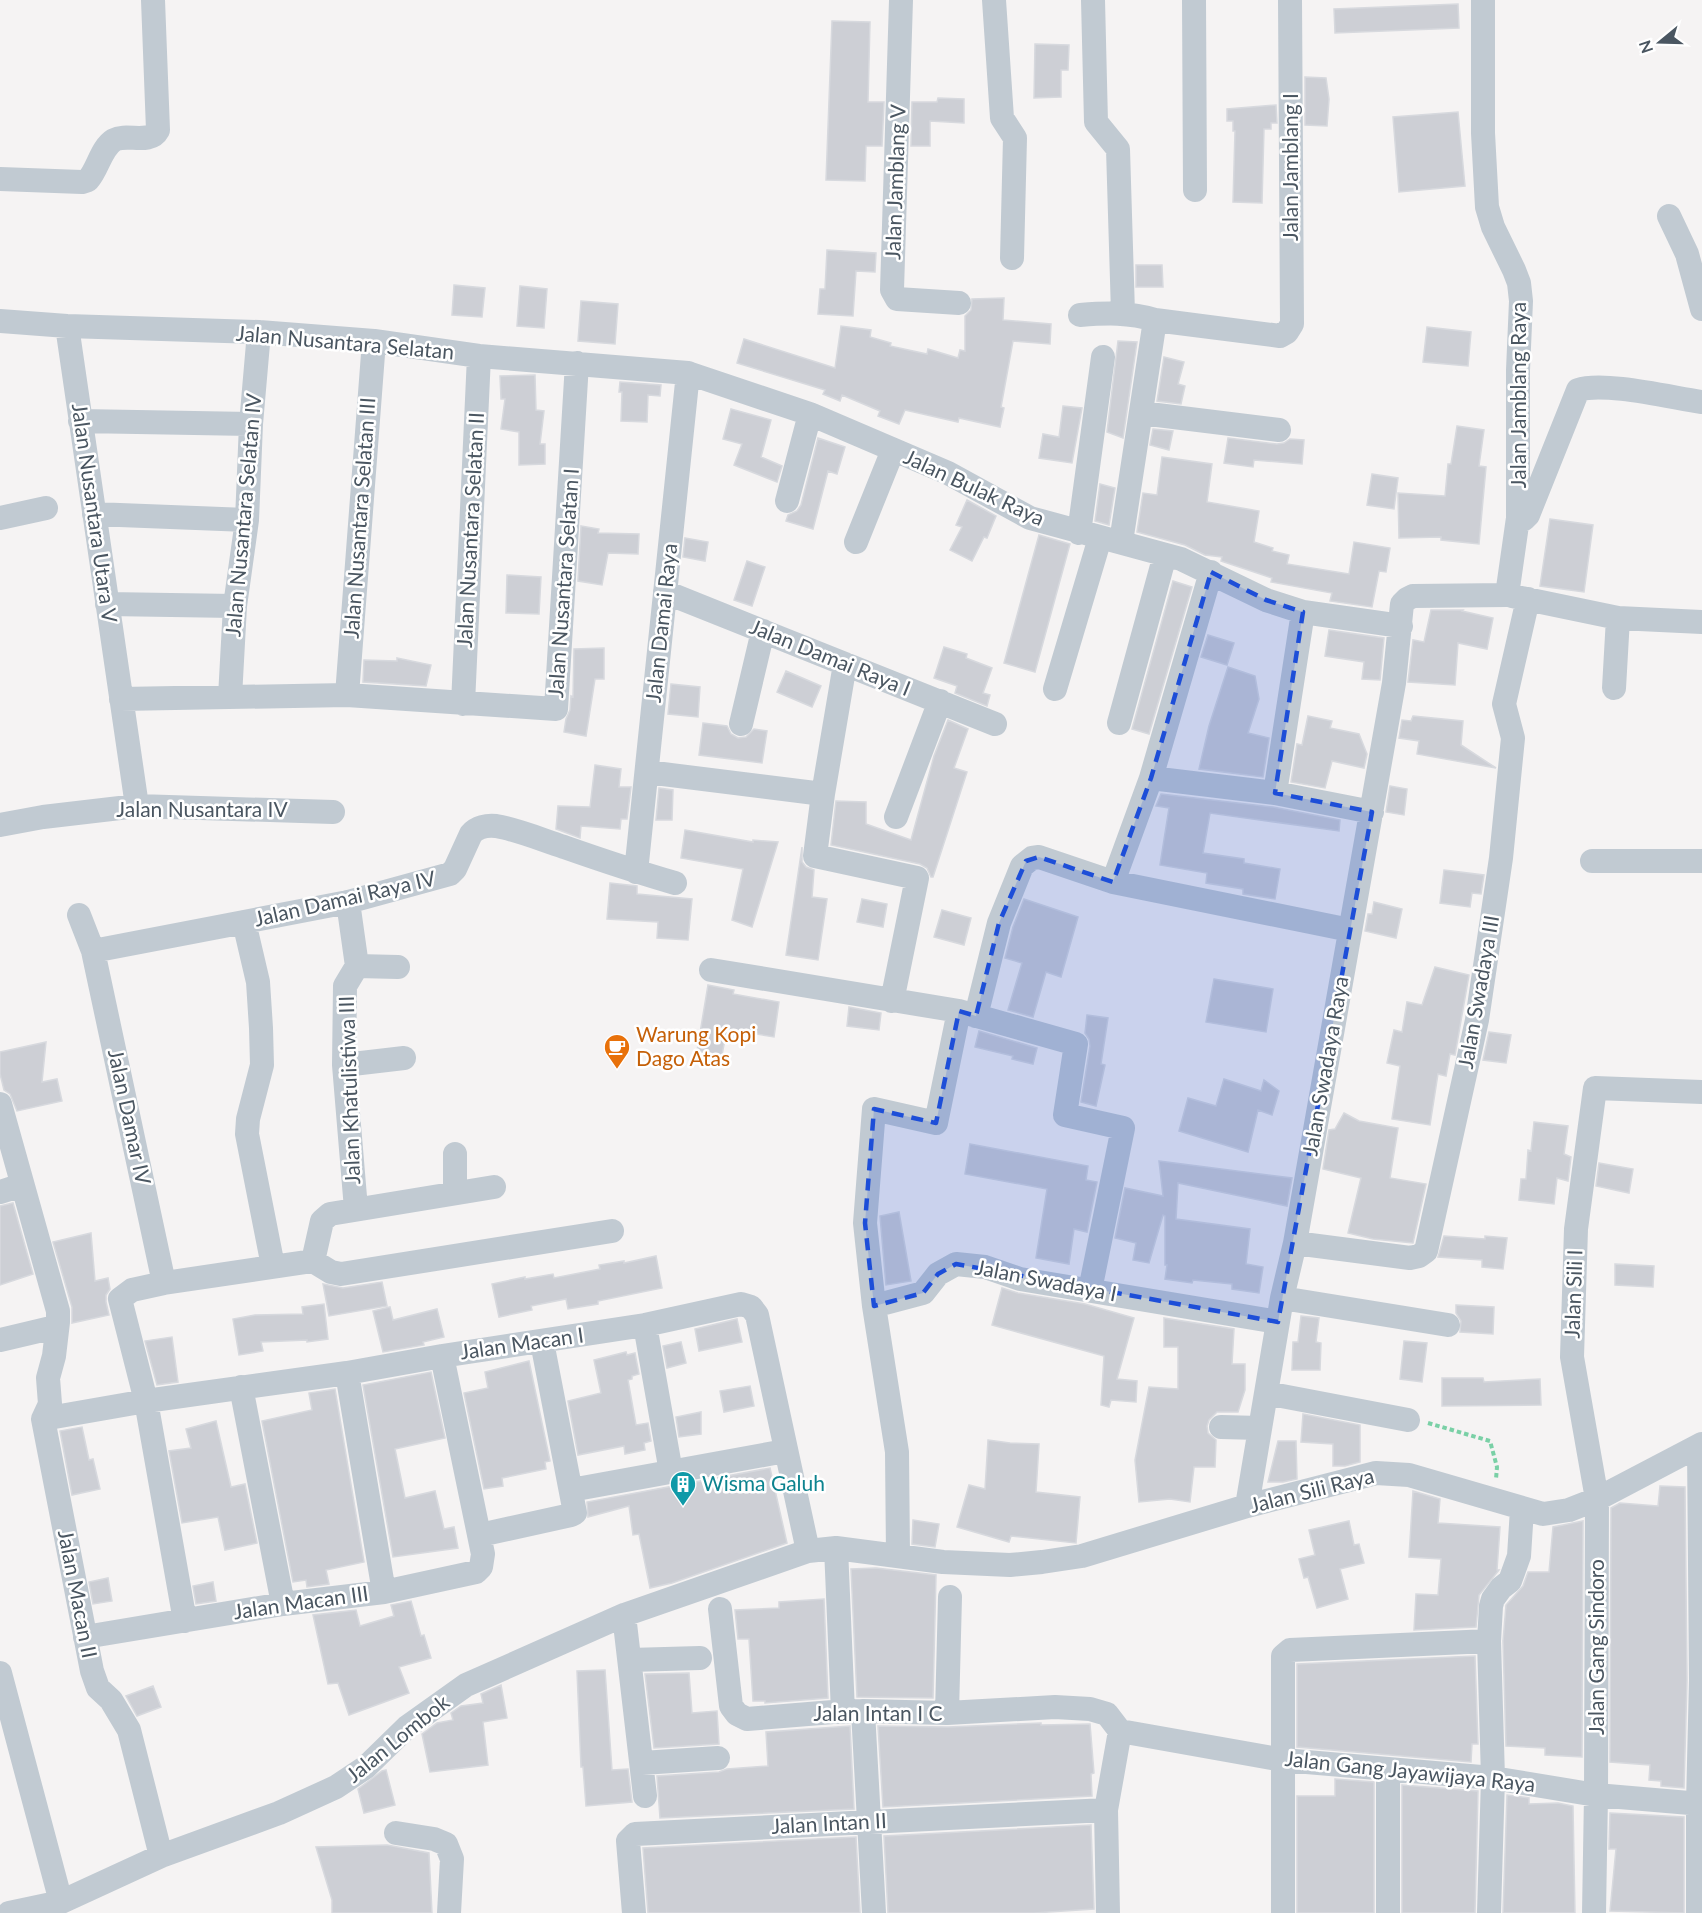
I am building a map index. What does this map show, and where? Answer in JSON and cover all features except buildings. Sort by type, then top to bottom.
[{"type":"street","points":[[0,179],[82,182],[88,180],[107,146],[113,141],[121,138],[155,135],[158,130],[153,0]]},
{"type":"street","name":"Jalan Jamblang V","points":[[901,0],[892,290],[897,299],[959,303]]},
{"type":"street","points":[[994,0],[1002,118],[1015,138],[1012,258]]},
{"type":"street","points":[[1093,0],[1096,122],[1118,149],[1123,313]]},
{"type":"street","points":[[1194,0],[1195,190]]},
{"type":"street","name":"Jalan Jamblang I","points":[[1155,320],[1280,336],[1287,332],[1292,324],[1290,0]]},
{"type":"street","name":"Jalan Jamblang Raya","points":[[1483,0],[1483,132],[1487,207],[1493,227],[1519,282],[1521,301],[1518,370],[1517,597]]},
{"type":"street","points":[[1669,216],[1687,254],[1702,309]]},
{"type":"street","points":[[1055,689],[1100,538],[1141,413],[1155,320],[1123,313],[1080,315]]},
{"type":"street","name":"Jalan Nusantara Selatan","points":[[0,321],[67,326],[259,332],[374,341],[479,356],[688,373]]},
{"type":"street","name":"Jalan Nusantara Utara V","points":[[67,326],[137,806]]},
{"type":"street","name":"Jalan Nusantara Selatan IV","points":[[230,697],[235,606],[247,520],[251,424],[259,332]]},
{"type":"street","name":"Jalan Nusantara Selatan III","points":[[347,695],[374,341]]},
{"type":"street","name":"Jalan Nusantara Selatan II","points":[[463,704],[479,356]]},
{"type":"street","points":[[1100,538],[1103,357]]},
{"type":"street","name":"Jalan Nusantara Selatan I","points":[[463,704],[556,710],[577,363]]},
{"type":"street","name":"Jalan Bulak Raya","points":[[688,373],[810,414],[948,473],[1030,518],[1165,555],[1211,573],[1266,600],[1304,612],[1401,626]]},
{"type":"street","name":"Jalan Damai Raya","points":[[636,872],[688,373]]},
{"type":"street","points":[[1518,518],[1524,519],[1528,515],[1578,390],[1588,387],[1631,391],[1702,402]]},
{"type":"street","points":[[1141,413],[1279,430]]},
{"type":"street","points":[[787,501],[810,414]]},
{"type":"street","points":[[80,421],[251,424]]},
{"type":"street","points":[[856,542],[893,450]]},
{"type":"street","points":[[0,518],[46,508]]},
{"type":"street","points":[[94,514],[247,520]]},
{"type":"street","points":[[1119,723],[1165,555]]},
{"type":"street","points":[[1113,882],[1150,778],[1211,573]]},
{"type":"street","name":"Jalan Damai Raya I","points":[[665,592],[995,724]]},
{"type":"street","points":[[1401,626],[1402,604],[1407,598],[1413,596],[1517,597],[1618,618],[1702,622]]},
{"type":"street","name":"Jalan Swadaya III","points":[[1295,1243],[1410,1258],[1426,1251],[1477,1020],[1501,858],[1513,738],[1504,704],[1517,597]]},
{"type":"street","points":[[107,604],[235,606]]},
{"type":"street","points":[[1275,793],[1304,612]]},
{"type":"street","points":[[1614,688],[1618,618]]},
{"type":"street","name":"Jalan Swadaya Raya","points":[[1247,1506],[1282,1298],[1295,1243],[1395,683],[1401,626]]},
{"type":"street","points":[[741,724],[763,631]]},
{"type":"street","points":[[845,664],[815,856],[917,878],[892,1001]]},
{"type":"street","points":[[122,699],[347,695],[463,704]]},
{"type":"street","points":[[896,817],[940,701]]},
{"type":"street","points":[[647,771],[823,794]]},
{"type":"street","points":[[1150,778],[1275,793],[1372,812]]},
{"type":"street","name":"Jalan Nusantara IV","points":[[0,825],[43,817],[137,806],[333,812]]},
{"type":"street","name":"Jalan Damai Raya IV","points":[[93,951],[348,902],[450,874],[455,869],[471,834],[484,826],[518,832],[675,883]]},
{"type":"street","points":[[898,1555],[897,1452],[874,1306],[865,1223],[874,1109],[936,1123],[968,1014],[999,923],[1022,866],[1026,861],[1039,857],[1113,882],[1340,928],[1350,928]]},
{"type":"street","points":[[1592,861],[1702,861]]},
{"type":"street","name":"Jalan Khatulistiwa III","points":[[348,902],[357,966],[345,987],[345,1065],[356,1209]]},
{"type":"street","name":"Jalan Damar IV","points":[[79,915],[93,951],[164,1283]]},
{"type":"street","points":[[244,922],[258,982],[262,1065],[246,1134],[273,1266]]},
{"type":"street","points":[[357,966],[398,968]]},
{"type":"street","points":[[711,970],[968,1014],[1076,1044],[1065,1115],[1123,1128],[1090,1290]]},
{"type":"street","points":[[345,1065],[404,1058]]},
{"type":"street","name":"Jalan Sili I","points":[[1597,1499],[1572,1357],[1576,1229],[1595,1088],[1702,1092]]},
{"type":"street","name":"Jalan Macan II","points":[[0,1104],[11,1188],[58,1311],[54,1356],[48,1378],[50,1404],[42,1419],[85,1637],[98,1688],[111,1700],[129,1730],[161,1856]]},
{"type":"street","points":[[455,1154],[455,1193]]},
{"type":"street","points":[[314,1261],[322,1221],[330,1215],[494,1187]]},
{"type":"street","points":[[185,1621],[146,1401],[120,1299],[132,1290],[164,1283],[273,1266],[314,1261],[331,1272],[341,1274],[612,1231]]},
{"type":"street","name":"Jalan Swadaya I","points":[[874,1306],[923,1293],[938,1274],[956,1264],[985,1267],[1020,1279],[1278,1322]]},
{"type":"street","points":[[1282,1298],[1448,1325]]},
{"type":"street","name":"Jalan Macan I","points":[[42,1419],[146,1401],[542,1342],[645,1325],[741,1304],[751,1306],[757,1315],[808,1551]]},
{"type":"street","points":[[0,1340],[51,1328],[58,1322]]},
{"type":"street","points":[[645,1325],[671,1472]]},
{"type":"street","points":[[442,1356],[480,1535],[575,1513],[542,1342]]},
{"type":"street","points":[[346,1372],[384,1592]]},
{"type":"street","points":[[241,1388],[283,1604]]},
{"type":"street","points":[[1266,1393],[1408,1420]]},
{"type":"street","points":[[1221,1427],[1260,1428]]},
{"type":"street","points":[[1698,1913],[1701,1680],[1700,1446]]},
{"type":"street","name":"Jalan Sili Raya","points":[[898,1555],[944,1562],[1010,1565],[1082,1556],[1247,1506],[1376,1473],[1409,1475],[1543,1514],[1569,1510],[1597,1499],[1700,1446]]},
{"type":"street","points":[[571,1490],[785,1451]]},
{"type":"street","name":"Jalan Gang Sindoro","points":[[1594,1913],[1597,1499]]},
{"type":"street","points":[[1489,1913],[1493,1779],[1489,1641],[1493,1599],[1510,1581],[1519,1556],[1522,1509]]},
{"type":"street","name":"Jalan Macan III","points":[[85,1637],[283,1604],[384,1592],[476,1572],[481,1567],[483,1554],[480,1535]]},
{"type":"street","points":[[836,1548],[853,1711],[869,1822],[874,1913]]},
{"type":"street","name":"Jalan Lombok","points":[[9,1913],[73,1904],[161,1856],[279,1813],[336,1787],[366,1767],[407,1727],[466,1685],[624,1615],[808,1551],[836,1548],[898,1555]]},
{"type":"street","points":[[947,1713],[950,1597]]},
{"type":"street","name":"Jalan Intan I C","points":[[720,1609],[731,1706],[737,1714],[747,1719],[853,1711],[947,1713],[1055,1707],[1090,1709],[1107,1714],[1120,1731]]},
{"type":"street","points":[[624,1615],[645,1796]]},
{"type":"street","points":[[1283,1913],[1283,1656],[1290,1650],[1489,1641]]},
{"type":"street","points":[[630,1660],[700,1658]]},
{"type":"street","points":[[0,1673],[73,1904]]},
{"type":"street","points":[[1108,1913],[1106,1810],[1120,1731]]},
{"type":"street","name":"Jalan Gang Jayawijaya Raya","points":[[1120,1731],[1283,1760],[1493,1779],[1596,1795],[1700,1804]]},
{"type":"street","points":[[642,1763],[718,1758]]},
{"type":"street","points":[[1388,1769],[1388,1913]]},
{"type":"street","name":"Jalan Intan II","points":[[634,1913],[628,1841],[635,1833],[1106,1810]]},
{"type":"street","points":[[396,1833],[434,1839],[446,1844],[452,1859],[449,1913]]},
{"type":"path","points":[[1408,1420],[1439,1425],[1490,1441],[1497,1467],[1494,1501]]},
{"type":"highlighted area","points":[[1211,572],[1266,600],[1303,612],[1275,793],[1372,812],[1278,1322],[956,1264],[938,1274],[923,1293],[874,1306],[865,1223],[874,1109],[936,1123],[959,1011],[976,1016],[999,923],[1026,861],[1039,857],[1113,882],[1151,778]]},
{"type":"place","name":"Warung Kopi Dago Atas","points":[[617,1070]]},
{"type":"place","name":"Wisma Galuh","points":[[683,1507]]}]
